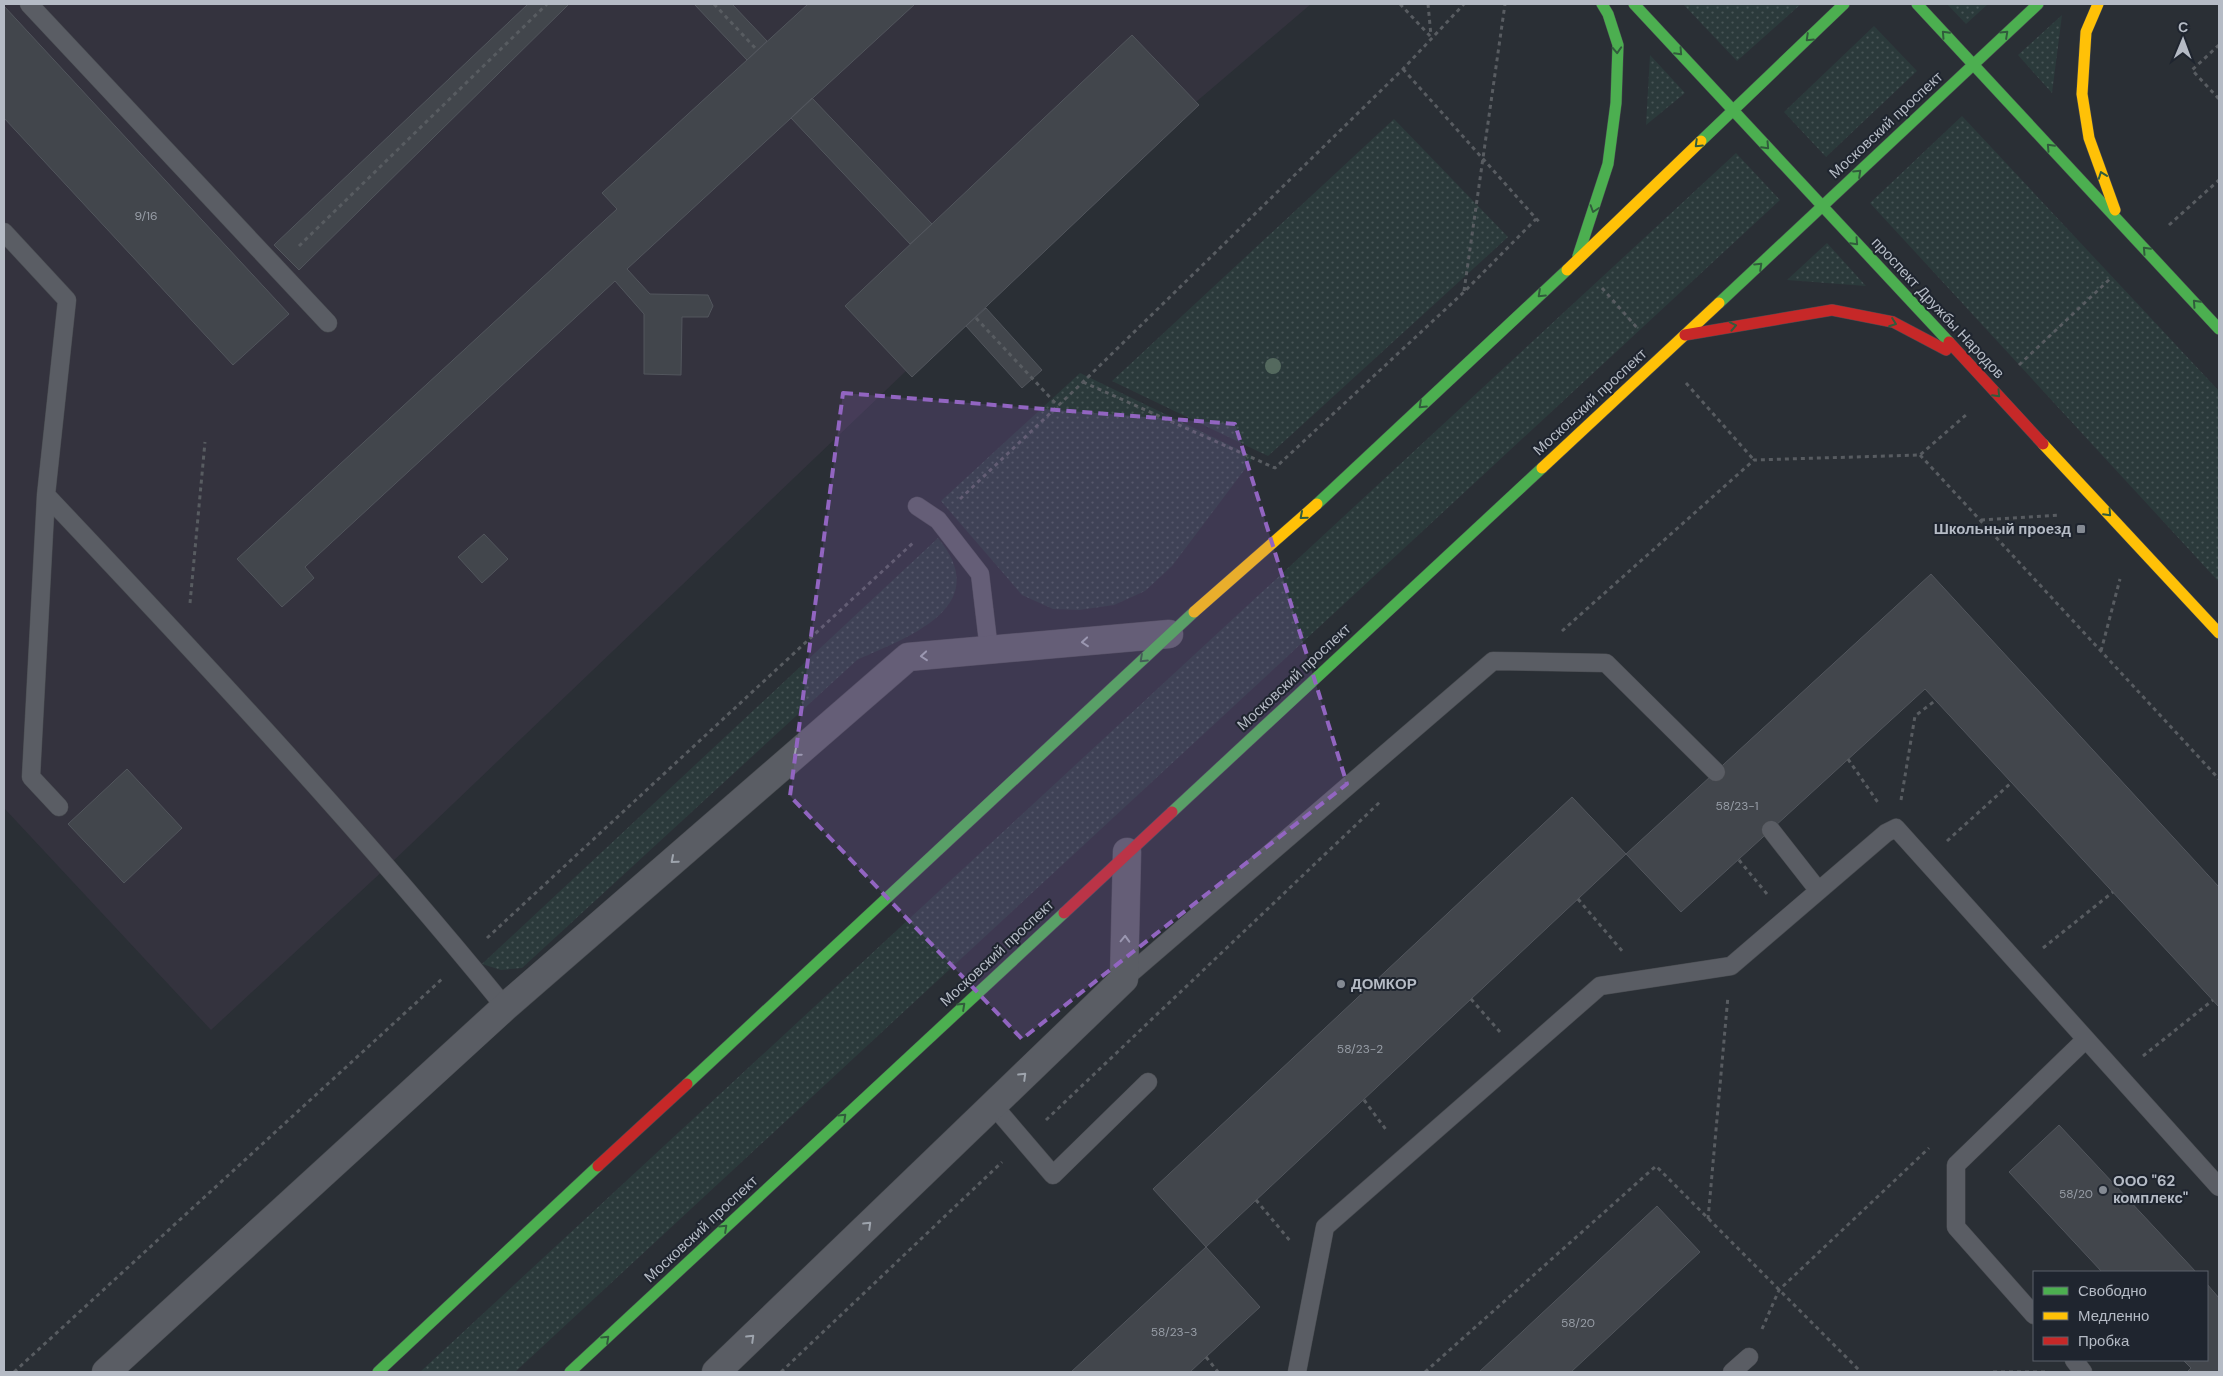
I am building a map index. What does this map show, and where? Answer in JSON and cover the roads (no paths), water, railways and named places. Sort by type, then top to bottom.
[{"type":"main road","points":[[1577,261],[1608,164],[1616,103],[1618,45],[1608,14],[1602,4]]},
{"type":"main road","name":"проспект Дружбы Народов","points":[[1634,4],[2219,633]]},
{"type":"main road","points":[[378,1372],[1169,634],[1336,487],[1577,261],[1844,4]]},
{"type":"main road","points":[[1917,4],[2219,328]]},
{"type":"main road","name":"Московский проспект","points":[[570,1372],[2038,4]]},
{"type":"main road","points":[[2098,4],[2086,32],[2082,94],[2088,138],[2119,221]]},
{"type":"main road","points":[[1685,335],[1757,321],[1832,310],[1892,322],[1964,359]]},
{"type":"street","points":[[106,1372],[505,1007],[908,657],[1169,634]]},
{"type":"street","points":[[716,1372],[1124,979],[1127,852]]},
{"type":"lane","points":[[30,4],[328,323]]},
{"type":"lane","points":[[4,232],[67,300],[46,495],[31,777],[59,807]]},
{"type":"lane","points":[[46,495],[253,715],[465,958],[505,1007]]},
{"type":"lane","points":[[918,506],[938,520],[980,574],[989,650]]},
{"type":"lane","points":[[1124,979],[1493,661],[1606,663],[1716,772]]},
{"type":"lane","points":[[1297,1372],[1326,1227],[1600,986],[1731,966],[1886,833],[1896,828],[2086,1039],[2120,1074],[2219,1187]]},
{"type":"lane","points":[[1771,830],[1818,890]]},
{"type":"lane","points":[[2033,1314],[1956,1227],[1956,1165],[2086,1039]]},
{"type":"lane","points":[[993,1105],[1053,1175],[1148,1082]]},
{"type":"lane","points":[[1732,1372],[1749,1357]]},
{"type":"place","name":"Школьный проезд","points":[[2081,529]]},
{"type":"place","name":"ДОМКОР","points":[[1341,984]]},
{"type":"place","name":"ООО \"62 комплекс\"","points":[[2103,1190]]}]
